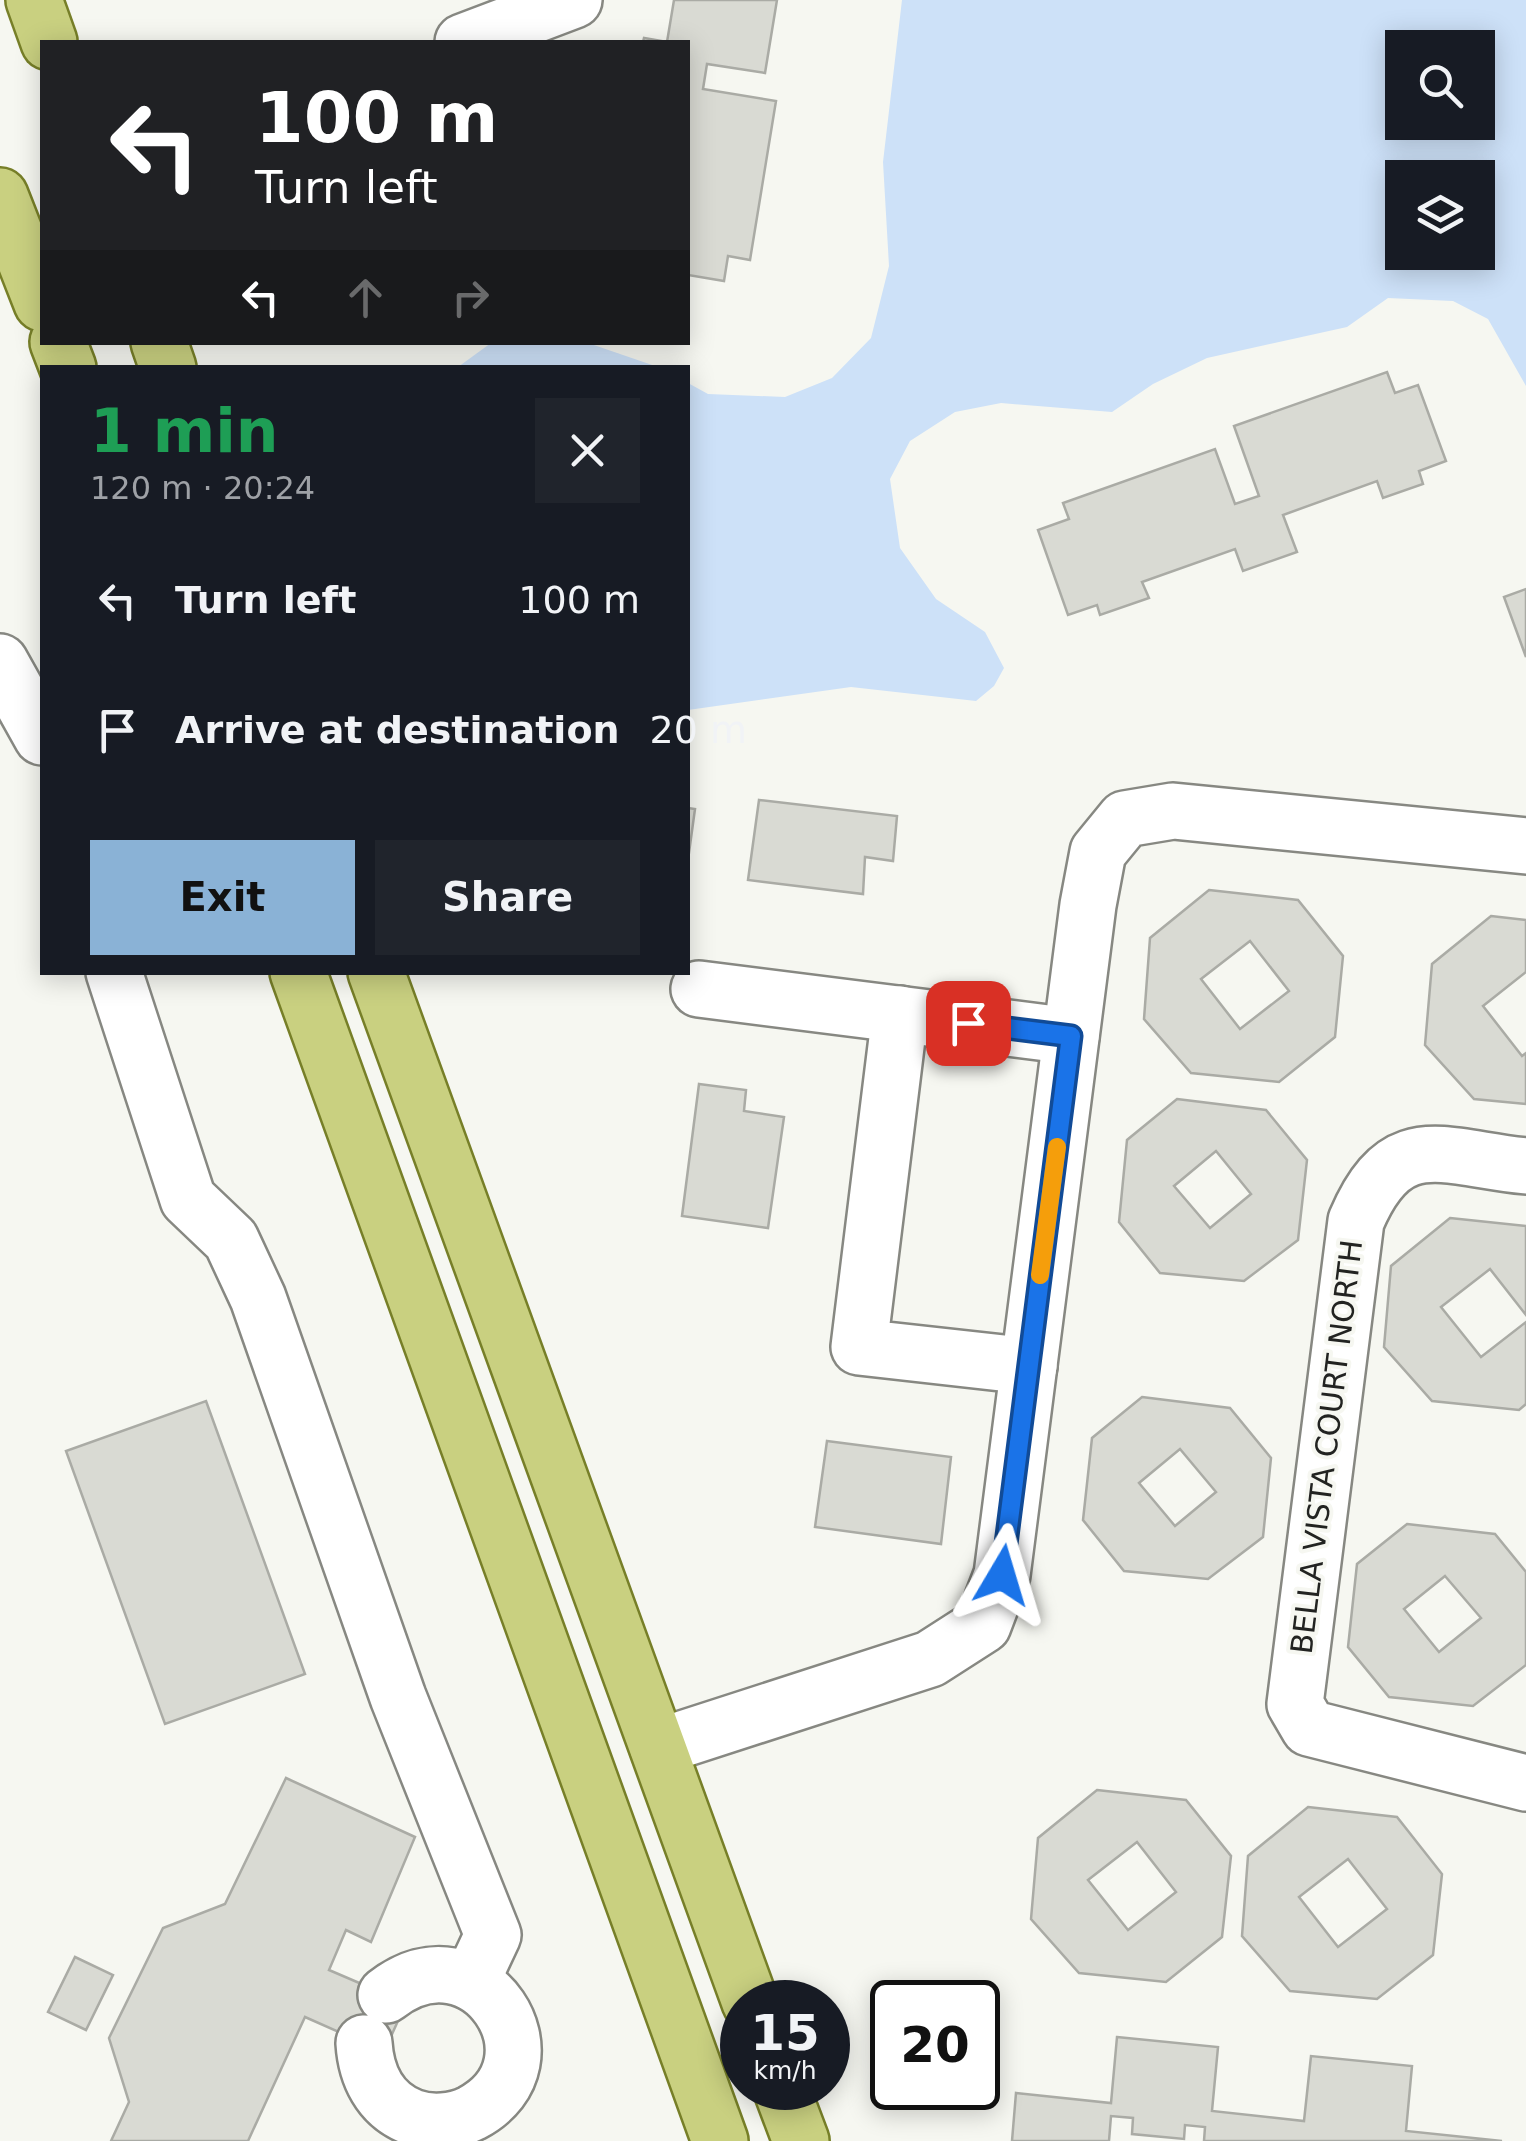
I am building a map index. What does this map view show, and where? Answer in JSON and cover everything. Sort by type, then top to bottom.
[{"type":"main road","points":[[34,0],[48,40]]},
{"type":"main road","points":[[0,196],[40,298]]},
{"type":"main road","points":[[299,975],[720,2141]]},
{"type":"main road","points":[[325,975],[399,1157],[457,1320],[482,1338],[512,1346]]},
{"type":"main road","points":[[377,975],[742,1980]]},
{"type":"main road","points":[[459,1411],[490,1424],[518,1449],[579,1626],[637,1696]]},
{"type":"main road","points":[[789,2110],[800,2141]]},
{"type":"street","points":[[467,40],[576,0],[571,40]]},
{"type":"street","points":[[4,674],[40,734]]},
{"type":"street","points":[[658,1747],[930,1659],[982,1626],[1002,1575],[1098,852],[1125,818],[1174,811],[1526,846]]},
{"type":"street","points":[[115,975],[188,1199],[231,1240],[258,1298],[398,1697],[493,1935],[471,1982]]},
{"type":"street","points":[[698,989],[1071,1036]]},
{"type":"street","points":[[900,1014],[859,1346],[1028,1366]]},
{"type":"street","name":"BELLA VISTA COURT NORTH","points":[[1526,1166],[1413,1154],[1384,1170],[1356,1221],[1294,1704],[1309,1728],[1526,1783]]},
{"type":"street","points":[[435,1974],[471,1982],[498,2002],[510,2028],[513,2053],[504,2085],[488,2104],[462,2118],[436,2122],[412,2117],[390,2104],[374,2085],[375,2019],[418,1977],[435,1974]]},
{"type":"water","points":[[902,0],[1526,0],[1526,386],[1488,319],[1453,301],[1388,298],[1347,327],[1207,358],[1153,384],[1112,412],[1001,403],[955,412],[910,441],[890,479],[900,548],[936,599],[985,632],[1004,668],[994,686],[976,701],[851,687],[690,710],[690,384],[708,394],[785,397],[832,378],[871,338],[889,266],[883,162]]},
{"type":"water","points":[[488,345],[594,345],[652,365],[461,365]]},
{"type":"building","points":[[674,0],[777,0],[765,73],[707,64],[703,89],[776,101],[750,260],[728,256],[724,281],[690,275],[690,40],[667,40]]},
{"type":"building","points":[[1387,372],[1395,393],[1418,385],[1446,461],[1419,471],[1423,484],[1383,498],[1377,481],[1283,515],[1297,552],[1243,571],[1235,549],[1142,582],[1149,598],[1100,615],[1097,605],[1068,615],[1038,530],[1069,519],[1063,503],[1215,449],[1235,504],[1259,496],[1234,426]]},
{"type":"building","points":[[1526,589],[1526,657],[1504,597]]},
{"type":"building","points":[[759,800],[897,816],[893,861],[865,857],[863,894],[748,880]]},
{"type":"building","points":[[690,808],[695,809],[690,845]]},
{"type":"building","points":[[1209,890],[1298,900],[1343,956],[1335,1037],[1279,1082],[1191,1073],[1144,1019],[1150,938]],"holes":[[[1250,941],[1289,991],[1240,1029],[1201,979]]]},
{"type":"building","points":[[1491,916],[1526,920],[1526,972],[1483,1006],[1522,1056],[1526,1053],[1526,1104],[1474,1099],[1425,1045],[1432,964]]},
{"type":"building","points":[[699,1084],[746,1090],[744,1111],[784,1117],[768,1228],[682,1216]]},
{"type":"building","points":[[1177,1099],[1266,1110],[1307,1160],[1298,1240],[1244,1281],[1160,1273],[1119,1222],[1127,1140]],"holes":[[[1216,1151],[1251,1194],[1210,1228],[1174,1186]]]},
{"type":"building","points":[[1450,1218],[1526,1226],[1526,1315],[1490,1269],[1441,1307],[1481,1357],[1526,1322],[1526,1404],[1519,1410],[1432,1401],[1384,1347],[1391,1266]]},
{"type":"building","points":[[1142,1397],[1230,1408],[1271,1458],[1263,1537],[1208,1579],[1124,1571],[1083,1520],[1092,1438]],"holes":[[[1180,1449],[1216,1492],[1175,1526],[1139,1483]]]},
{"type":"building","points":[[206,1401],[305,1674],[165,1724],[66,1451]]},
{"type":"building","points":[[827,1441],[951,1457],[941,1544],[815,1527]]},
{"type":"building","points":[[1407,1524],[1495,1534],[1526,1572],[1526,1665],[1473,1706],[1389,1697],[1348,1647],[1357,1564]],"holes":[[[1445,1576],[1481,1618],[1439,1652],[1404,1609]]]},
{"type":"building","points":[[286,1778],[415,1837],[371,1942],[346,1930],[329,1970],[406,2003],[384,2052],[305,2017],[248,2141],[111,2141],[129,2102],[109,2038],[163,1928],[225,1904]]},
{"type":"building","points":[[1097,1790],[1186,1800],[1231,1856],[1222,1937],[1166,1982],[1079,1973],[1031,1919],[1038,1838]],"holes":[[[1137,1842],[1176,1892],[1128,1930],[1088,1880]]]},
{"type":"building","points":[[1308,1807],[1397,1817],[1442,1874],[1433,1955],[1377,1999],[1290,1991],[1242,1936],[1248,1856]],"holes":[[[1348,1859],[1387,1909],[1338,1947],[1299,1897]]]},
{"type":"building","points":[[75,1957],[113,1975],[86,2030],[48,2012]]},
{"type":"building","points":[[1117,2037],[1218,2047],[1212,2111],[1304,2121],[1311,2056],[1412,2066],[1406,2131],[1502,2141],[1204,2141],[1205,2127],[1185,2125],[1184,2139],[1132,2134],[1133,2118],[1111,2116],[1109,2141],[1012,2141],[1016,2093],[1111,2103]]},
{"type":"slow traffic","points":[[1040,1275],[1057,1147]]},
{"type":"route","points":[[968,1023],[1071,1036],[1002,1575]]}]
